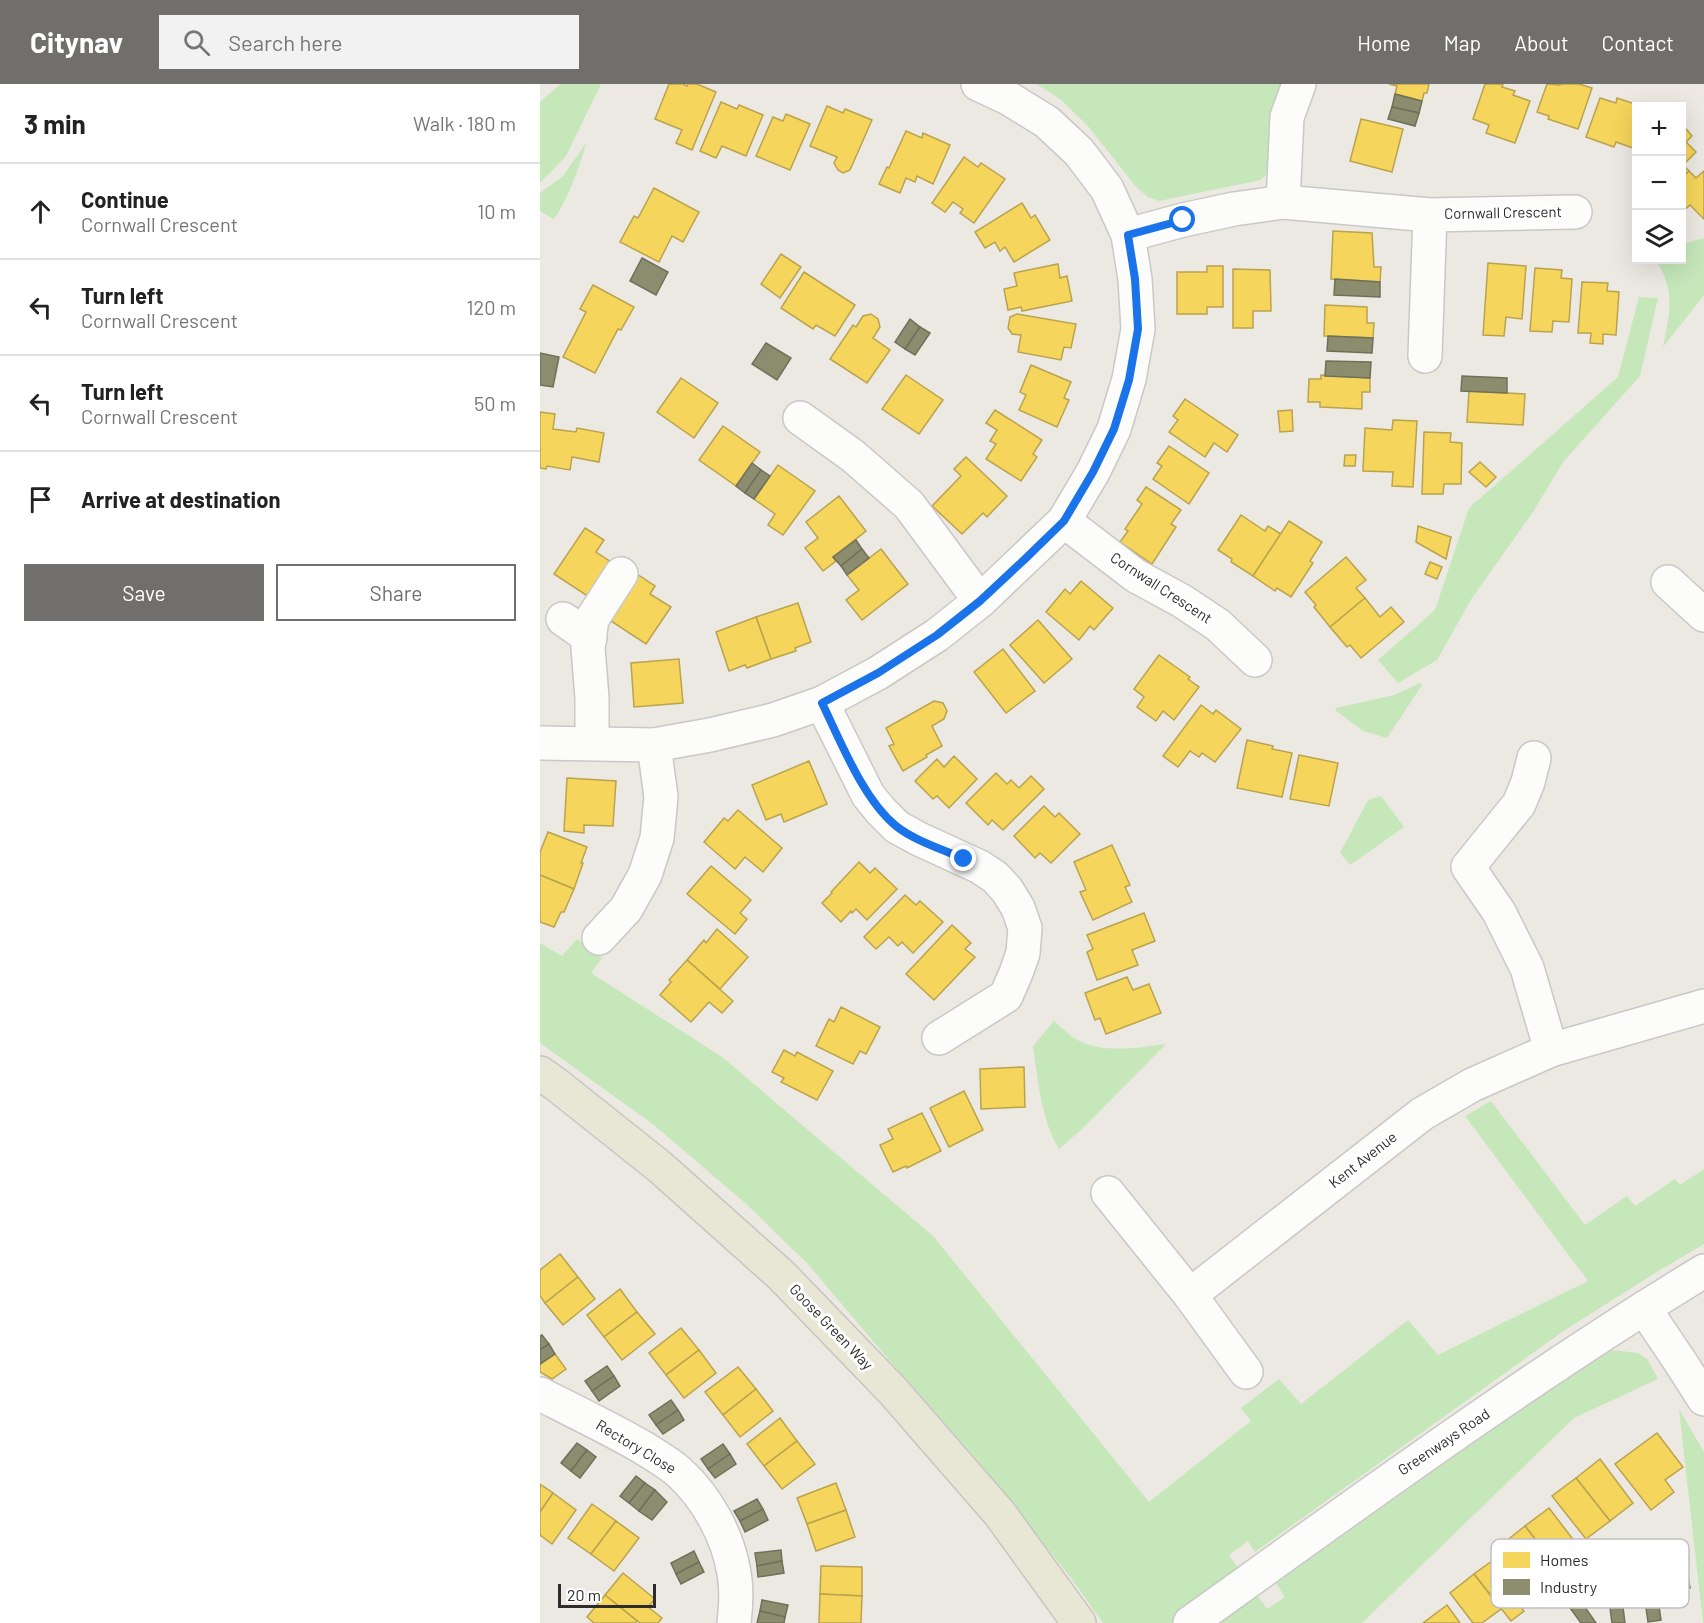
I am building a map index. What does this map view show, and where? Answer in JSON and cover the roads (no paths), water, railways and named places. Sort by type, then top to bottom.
[{"type":"main road","name":"Goose Green Way","points":[[540,1073],[660,1167],[781,1275],[894,1391],[1000,1514],[1079,1623]]},
{"type":"street","points":[[540,743],[654,745],[773,720],[822,703],[878,673],[937,635],[980,601],[1064,521],[1093,472],[1114,429],[1129,380],[1138,329],[1135,279],[1128,235],[1107,189],[1079,152],[1047,122],[1008,98],[978,84]]},
{"type":"street","points":[[1283,201],[1287,117],[1299,84]]},
{"type":"street","name":"Cornwall Crescent","points":[[1128,235],[1223,211],[1283,201],[1430,215],[1575,212]]},
{"type":"street","name":"Cornwall Crescent","points":[[1425,356],[1430,215]]},
{"type":"street","points":[[800,418],[853,456],[909,505],[980,601]]},
{"type":"street","name":"Cornwall Crescent","points":[[1064,521],[1136,576],[1182,601],[1218,625],[1255,660]]},
{"type":"street","points":[[592,743],[592,698],[588,648],[592,619],[621,574]]},
{"type":"street","points":[[1668,582],[1704,615]]},
{"type":"street","points":[[563,619],[590,638]]},
{"type":"street","points":[[822,703],[868,795],[881,811],[897,827],[980,867],[995,877],[1007,890],[1018,908],[1025,928],[1023,953],[1016,974],[1016,1005],[939,1038]]},
{"type":"street","points":[[599,938],[626,909],[645,875],[657,838],[661,797],[654,745]]},
{"type":"street","points":[[1534,758],[1519,804],[1468,867],[1499,912],[1527,968],[1551,1050]]},
{"type":"street","name":"Kent Avenue","points":[[1190,1295],[1422,1114],[1472,1085],[1551,1050],[1704,1006]]},
{"type":"street","points":[[1108,1192],[1190,1295],[1246,1372]]},
{"type":"street","name":"Greenways Road","points":[[1190,1623],[1424,1455],[1644,1308],[1704,1271]]},
{"type":"street","points":[[1644,1308],[1704,1399]]},
{"type":"street","name":"Rectory Close","points":[[540,1394],[655,1455],[679,1472],[698,1491],[729,1550],[735,1574],[734,1623]]}]
